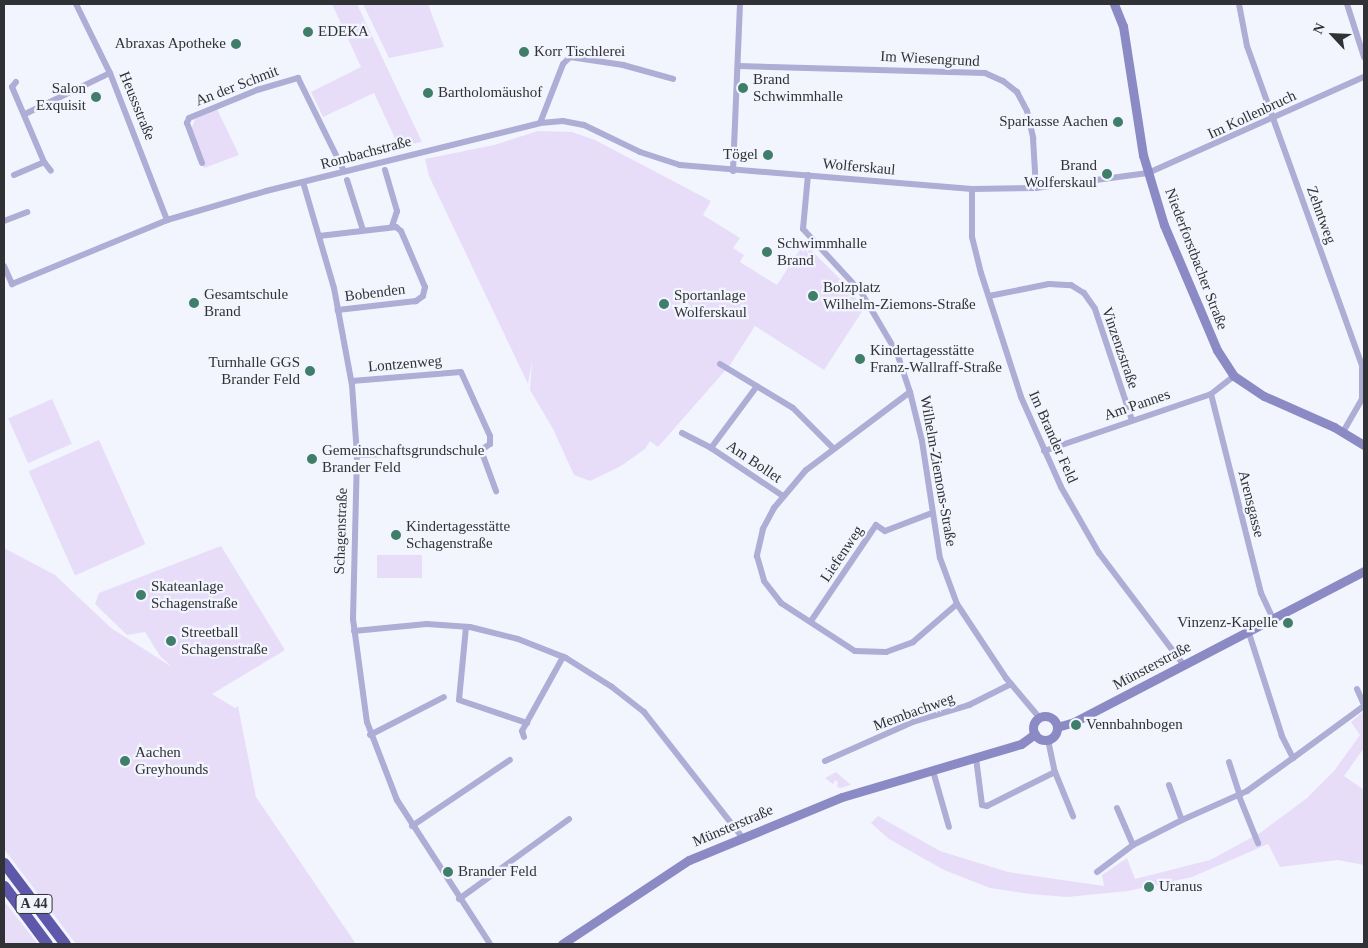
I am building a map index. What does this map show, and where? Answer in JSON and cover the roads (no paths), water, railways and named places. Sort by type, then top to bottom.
[{"type":"highway","name":"A 44","points":[[4,863],[65,944]]},
{"type":"highway","name":"A 44","points":[[4,886],[47,944]]},
{"type":"street","name":"Heussstraße","points":[[76,4],[110,72],[167,220]]},
{"type":"street","points":[[733,171],[740,4]]},
{"type":"street","name":"Niederforstbacher Straße","points":[[1114,4],[1123,26],[1136,126],[1148,172],[1164,225],[1217,350],[1234,376],[1264,396],[1343,432],[1364,445]]},
{"type":"street","name":"Zehntweg","points":[[1239,4],[1246,46],[1364,378],[1359,407],[1343,432]]},
{"type":"street","points":[[1347,4],[1364,57]]},
{"type":"street","points":[[540,123],[563,64],[570,57],[623,65],[673,79]]},
{"type":"street","name":"Im Wiesengrund","points":[[738,66],[985,73],[1003,81],[1016,92],[1027,111],[1033,138],[1036,188]]},
{"type":"street","points":[[24,114],[110,72]]},
{"type":"street","name":"Im Kollenbruch","points":[[1148,172],[1364,77]]},
{"type":"street","name":"An der Schmit","points":[[202,162],[187,123],[189,118],[298,78],[344,171]]},
{"type":"street","points":[[16,82],[12,87],[44,162],[51,171]]},
{"type":"street","name":"Rombachstraße","points":[[4,266],[12,284],[167,220],[344,171],[540,123],[579,124],[660,160],[733,171]]},
{"type":"street","points":[[14,175],[44,162]]},
{"type":"street","points":[[319,236],[392,226],[397,211],[385,170]]},
{"type":"street","name":"Wolferskaul","points":[[733,171],[972,189],[1036,188],[1148,172]]},
{"type":"street","name":"Wilhelm-Ziemons-Straße","points":[[808,176],[803,229],[861,292],[897,354],[910,392],[922,441],[940,558],[957,604],[1011,684],[1039,717]]},
{"type":"street","points":[[347,180],[363,230]]},
{"type":"street","name":"Schagenstraße","points":[[302,182],[319,236],[338,310],[352,381],[357,455],[352,581],[354,631],[370,735],[388,782],[412,826],[490,944]]},
{"type":"street","name":"Im Brander Feld","points":[[972,189],[972,237],[1021,397],[1044,451],[1065,495],[1099,553],[1183,664]]},
{"type":"street","points":[[4,222],[27,212]]},
{"type":"street","name":"Bobenden","points":[[338,310],[416,301],[423,296],[424,283],[401,231],[392,226]]},
{"type":"street","name":"Vinzenzstraße","points":[[989,296],[1049,284],[1071,285],[1084,293],[1095,309],[1132,420]]},
{"type":"street","points":[[720,364],[805,417],[833,448]]},
{"type":"street","name":"Lontzenweg","points":[[352,381],[461,372],[490,436],[490,444],[481,450]]},
{"type":"street","name":"Am Pannes","points":[[1044,451],[1210,394],[1234,376]]},
{"type":"street","name":"Am Bollet","points":[[711,448],[757,386]]},
{"type":"street","points":[[910,392],[806,470],[783,496],[762,529],[757,556],[764,581],[781,603],[856,651],[886,652],[913,642],[957,604]]},
{"type":"street","name":"Arensgasse","points":[[1210,394],[1260,593],[1272,617]]},
{"type":"street","name":"Am Bollet","points":[[682,433],[711,448],[783,496]]},
{"type":"street","points":[[357,455],[481,450],[496,490]]},
{"type":"street","name":"Liefenweg","points":[[811,621],[876,526],[885,530],[932,513]]},
{"type":"street","name":"Münsterstraße","points":[[1058,727],[1074,722],[1272,617],[1364,571]]},
{"type":"street","points":[[354,631],[427,624],[466,627],[518,639],[564,657],[609,684],[644,712],[742,837]]},
{"type":"street","points":[[466,627],[459,700],[527,723]]},
{"type":"street","points":[[1248,630],[1282,736],[1292,758]]},
{"type":"street","points":[[524,737],[522,731],[564,657]]},
{"type":"street","name":"Membachweg","points":[[825,761],[913,722],[969,705],[1011,684]]},
{"type":"street","points":[[1096,872],[1133,845],[1182,820],[1240,795],[1364,705],[1357,689]]},
{"type":"street","points":[[370,735],[444,697]]},
{"type":"street","points":[[1048,740],[1035,734],[1034,724],[1039,717],[1050,717],[1058,727],[1048,740],[1055,772],[1074,816]]},
{"type":"street","name":"Münsterstraße","points":[[562,944],[663,874],[742,837],[842,796],[1021,744],[1035,734]]},
{"type":"street","points":[[976,758],[982,804],[987,806],[1055,772]]},
{"type":"street","points":[[412,826],[510,760]]},
{"type":"street","points":[[1228,762],[1258,843]]},
{"type":"street","points":[[933,771],[949,826]]},
{"type":"street","points":[[1169,785],[1182,820]]},
{"type":"street","points":[[1116,808],[1133,845]]},
{"type":"street","points":[[459,899],[569,819]]},
{"type":"place","name":"EDEKA","points":[[308,32]]},
{"type":"place","name":"Abraxas Apotheke","points":[[236,44]]},
{"type":"place","name":"Korr Tischlerei","points":[[524,52]]},
{"type":"place","name":"Brand Schwimmhalle","points":[[743,88]]},
{"type":"place","name":"Bartholomäushof","points":[[428,93]]},
{"type":"place","name":"Salon Exquisit","points":[[96,97]]},
{"type":"place","name":"Sparkasse Aachen","points":[[1118,122]]},
{"type":"place","name":"Tögel","points":[[768,155]]},
{"type":"place","name":"Brand Wolferskaul","points":[[1107,174]]},
{"type":"place","name":"Schwimmhalle Brand","points":[[767,252]]},
{"type":"place","name":"Bolzplatz Wilhelm-Ziemons-Straße","points":[[813,296]]},
{"type":"place","name":"Gesamtschule Brand","points":[[194,303]]},
{"type":"place","name":"Sportanlage Wolferskaul","points":[[664,304]]},
{"type":"place","name":"Kindertagesstätte Franz-Wallraff-Straße","points":[[860,359]]},
{"type":"place","name":"Turnhalle GGS Brander Feld","points":[[310,371]]},
{"type":"place","name":"Gemeinschaftsgrundschule Brander Feld","points":[[312,459]]},
{"type":"place","name":"Kindertagesstätte Schagenstraße","points":[[396,535]]},
{"type":"place","name":"Skateanlage Schagenstraße","points":[[141,595]]},
{"type":"place","name":"Vinzenz-Kapelle","points":[[1288,623]]},
{"type":"place","name":"Streetball Schagenstraße","points":[[171,641]]},
{"type":"place","name":"Vennbahnbogen","points":[[1076,725]]},
{"type":"place","name":"Aachen Greyhounds","points":[[125,761]]},
{"type":"place","name":"Brander Feld","points":[[448,872]]},
{"type":"place","name":"Uranus","points":[[1149,887]]}]
